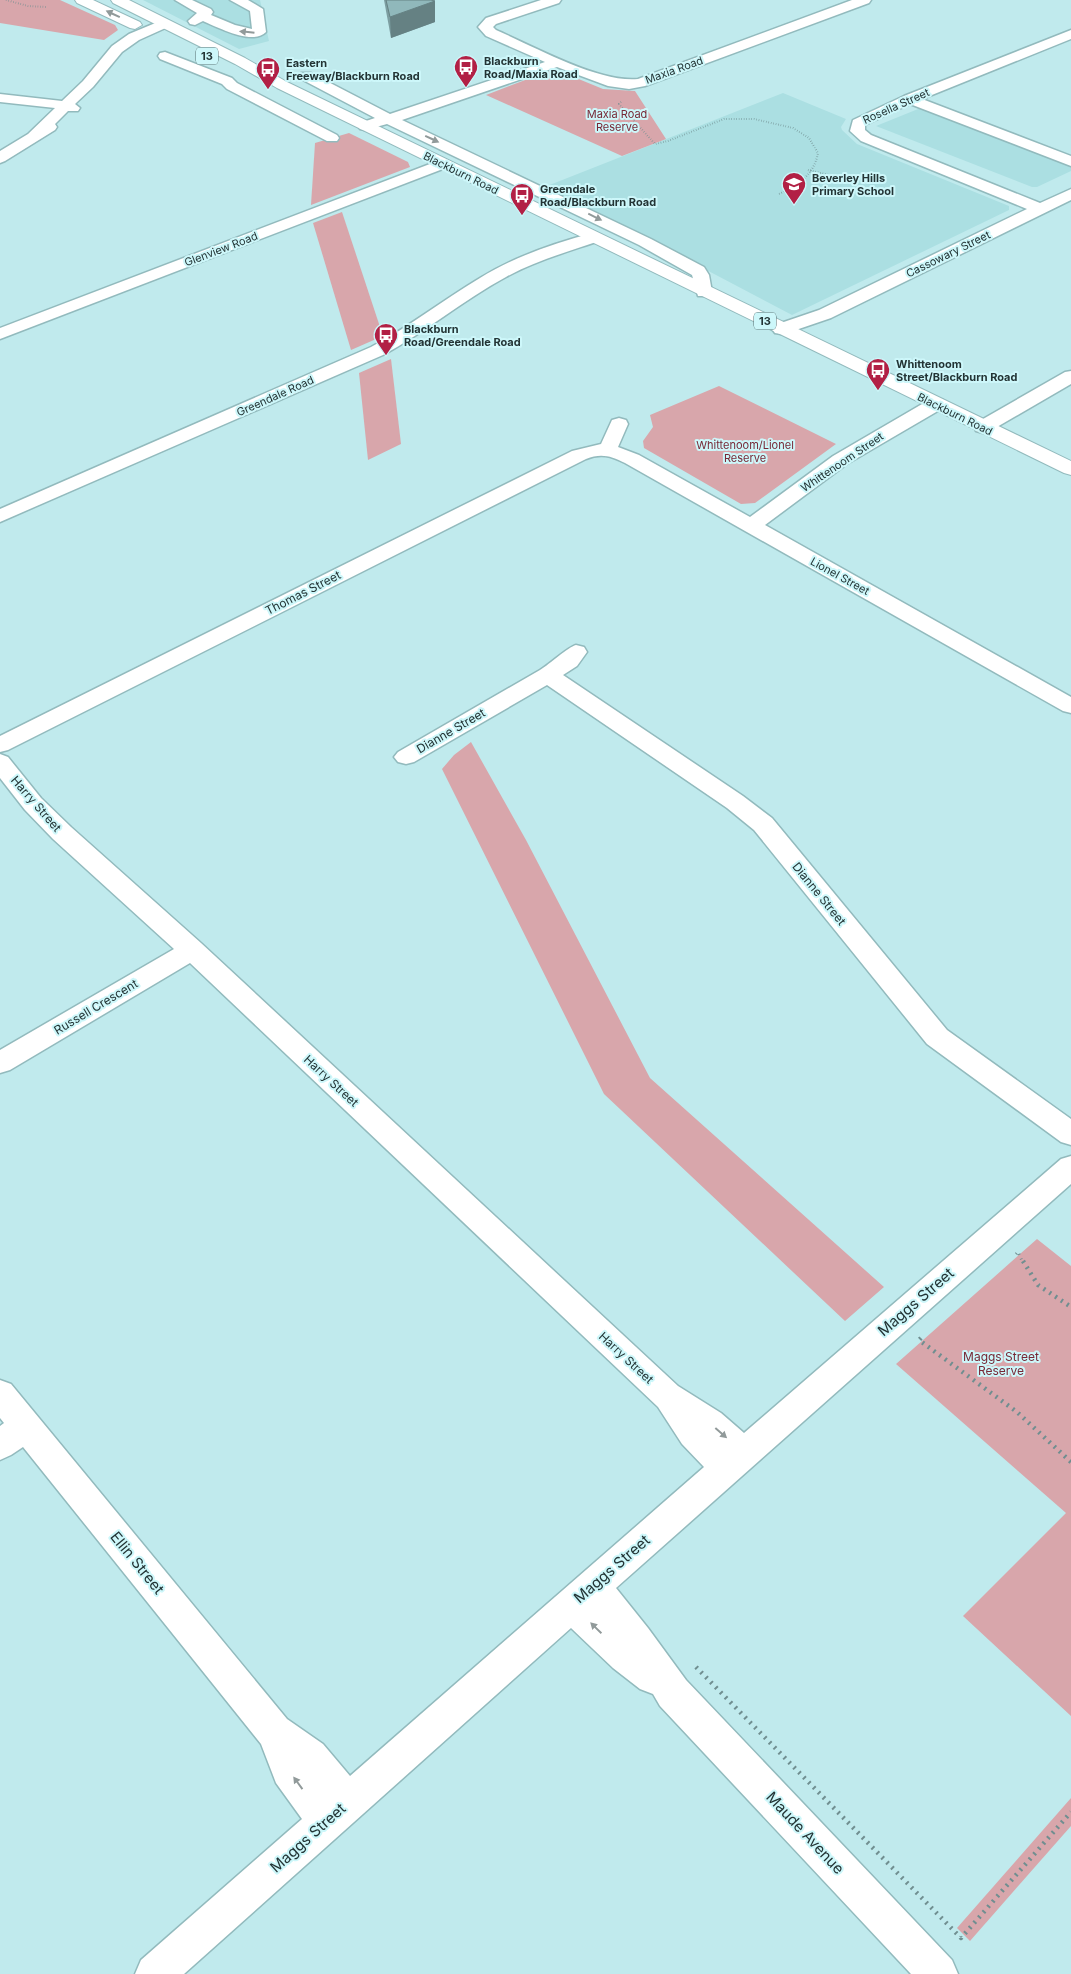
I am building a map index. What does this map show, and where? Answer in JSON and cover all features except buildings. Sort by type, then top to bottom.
[{"type":"main road","name":"Blackburn Road","points":[[82,0],[231,66],[273,81],[1071,470]]},
{"type":"main road","name":"Blackburn Road","points":[[118,0],[240,60],[273,81]]},
{"type":"street","points":[[182,0],[206,12],[191,24],[191,36]]},
{"type":"street","name":"Maxia Road","points":[[554,0],[491,21],[485,27],[491,33],[606,82],[633,84],[864,0]]},
{"type":"street","points":[[202,16],[242,32],[259,32],[256,9],[241,2]]},
{"type":"street","points":[[0,158],[60,120],[67,107],[82,97],[88,84],[117,49],[146,29],[166,23]]},
{"type":"street","name":"Rosella Street","points":[[1041,209],[866,138],[857,130],[858,123],[1071,34]]},
{"type":"street","points":[[165,56],[227,80],[232,86],[332,138]]},
{"type":"street","points":[[369,128],[557,62]]},
{"type":"street","name":"Blackburn Road","points":[[306,76],[392,120],[610,225],[698,271],[701,275],[704,292]]},
{"type":"street","points":[[7,99],[67,107]]},
{"type":"street","points":[[910,100],[1071,161]]},
{"type":"street","points":[[289,115],[318,103]]},
{"type":"street","name":"Glenview Road","points":[[0,334],[443,164]]},
{"type":"street","name":"Cassowary Street","points":[[787,332],[1071,194]]},
{"type":"street","name":"Greendale Road","points":[[0,516],[403,338],[500,273],[588,235]]},
{"type":"street","points":[[983,427],[1071,376]]},
{"type":"street","name":"Whittenoom Street","points":[[751,526],[840,460],[936,404]]},
{"type":"street","points":[[608,449],[620,424]]},
{"type":"street","name":"Thomas Street","points":[[0,744],[578,455],[594,449],[608,449]]},
{"type":"street","name":"Lionel Street","points":[[608,449],[632,459],[1071,706]]},
{"type":"street","name":"Dianne Street","points":[[406,757],[548,675],[569,661],[576,652]]},
{"type":"street","name":"Dianne Street","points":[[548,675],[735,802],[763,824],[936,1037],[1071,1134]]},
{"type":"street","name":"Harry Street","points":[[0,762],[43,815],[192,950],[666,1396],[693,1434],[736,1460]]},
{"type":"street","name":"Russell Crescent","points":[[0,1063],[192,950]]},
{"type":"street","name":"Maggs Street","points":[[155,1974],[582,1595],[1071,1167]]},
{"type":"street","name":"Ellin Street","points":[[0,1394],[13,1436],[274,1732],[289,1770],[337,1812]]},
{"type":"street","name":"Maude Avenue","points":[[582,1595],[625,1656],[682,1677],[938,1974]]},
{"type":"path","points":[[6,0],[28,6],[46,6]]},
{"type":"path","points":[[624,99],[619,104],[655,144],[668,141],[724,119],[754,119],[793,128],[809,138],[818,153],[812,172],[779,194]]},
{"type":"path","points":[[808,170],[829,175]]},
{"type":"path","points":[[1010,1258],[1018,1252],[1030,1278],[1037,1285],[1071,1307]]},
{"type":"path","points":[[926,1333],[919,1340],[1031,1424],[1071,1462]]},
{"type":"path","points":[[682,1677],[960,1938],[1071,1812]]},
{"type":"shaded area","points":[[143,0],[260,0],[269,41],[239,49]]},
{"type":"shaded area","name":"Beverley Hills Primary School","points":[[783,93],[846,119],[841,127],[842,130],[857,144],[1009,206],[1009,210],[792,315],[547,186]]},
{"type":"shaded area","points":[[928,105],[1071,159],[1071,171],[1037,187],[1032,187],[876,126]]},
{"type":"green space","points":[[0,0],[60,0],[115,25],[118,30],[104,40],[0,23]]},
{"type":"green space","name":"Maxia Road Reserve","points":[[549,71],[559,71],[603,89],[635,91],[666,139],[622,156],[486,95]]},
{"type":"green space","points":[[349,133],[408,162],[410,167],[311,205],[315,143]]},
{"type":"green space","points":[[342,212],[383,336],[351,350],[313,223]]},
{"type":"green space","points":[[391,359],[401,444],[368,460],[359,373]]},
{"type":"green space","name":"Whittenoom/Lionel Reserve","points":[[719,386],[836,444],[755,503],[741,504],[644,448],[643,441],[653,427],[650,415]]},
{"type":"green space","points":[[471,742],[526,840],[650,1078],[884,1287],[845,1321],[604,1094],[442,769],[454,755]]},
{"type":"green space","name":"Maggs Street Reserve","points":[[1037,1239],[1071,1266],[1071,1716],[963,1616],[1066,1513],[896,1364]]},
{"type":"green space","points":[[1071,1798],[1071,1826],[970,1941],[957,1928]]},
{"type":"place","name":"Blackburn Road/Maxia Road","points":[[466,88]]},
{"type":"place","name":"Eastern Freeway/Blackburn Road","points":[[268,90]]},
{"type":"place","name":"Beverley Hills Primary School","points":[[794,205]]},
{"type":"place","name":"Greendale Road/Blackburn Road","points":[[522,216]]},
{"type":"place","name":"Blackburn Road/Greendale Road","points":[[386,356]]},
{"type":"place","name":"Whittenoom Street/Blackburn Road","points":[[878,391]]}]
